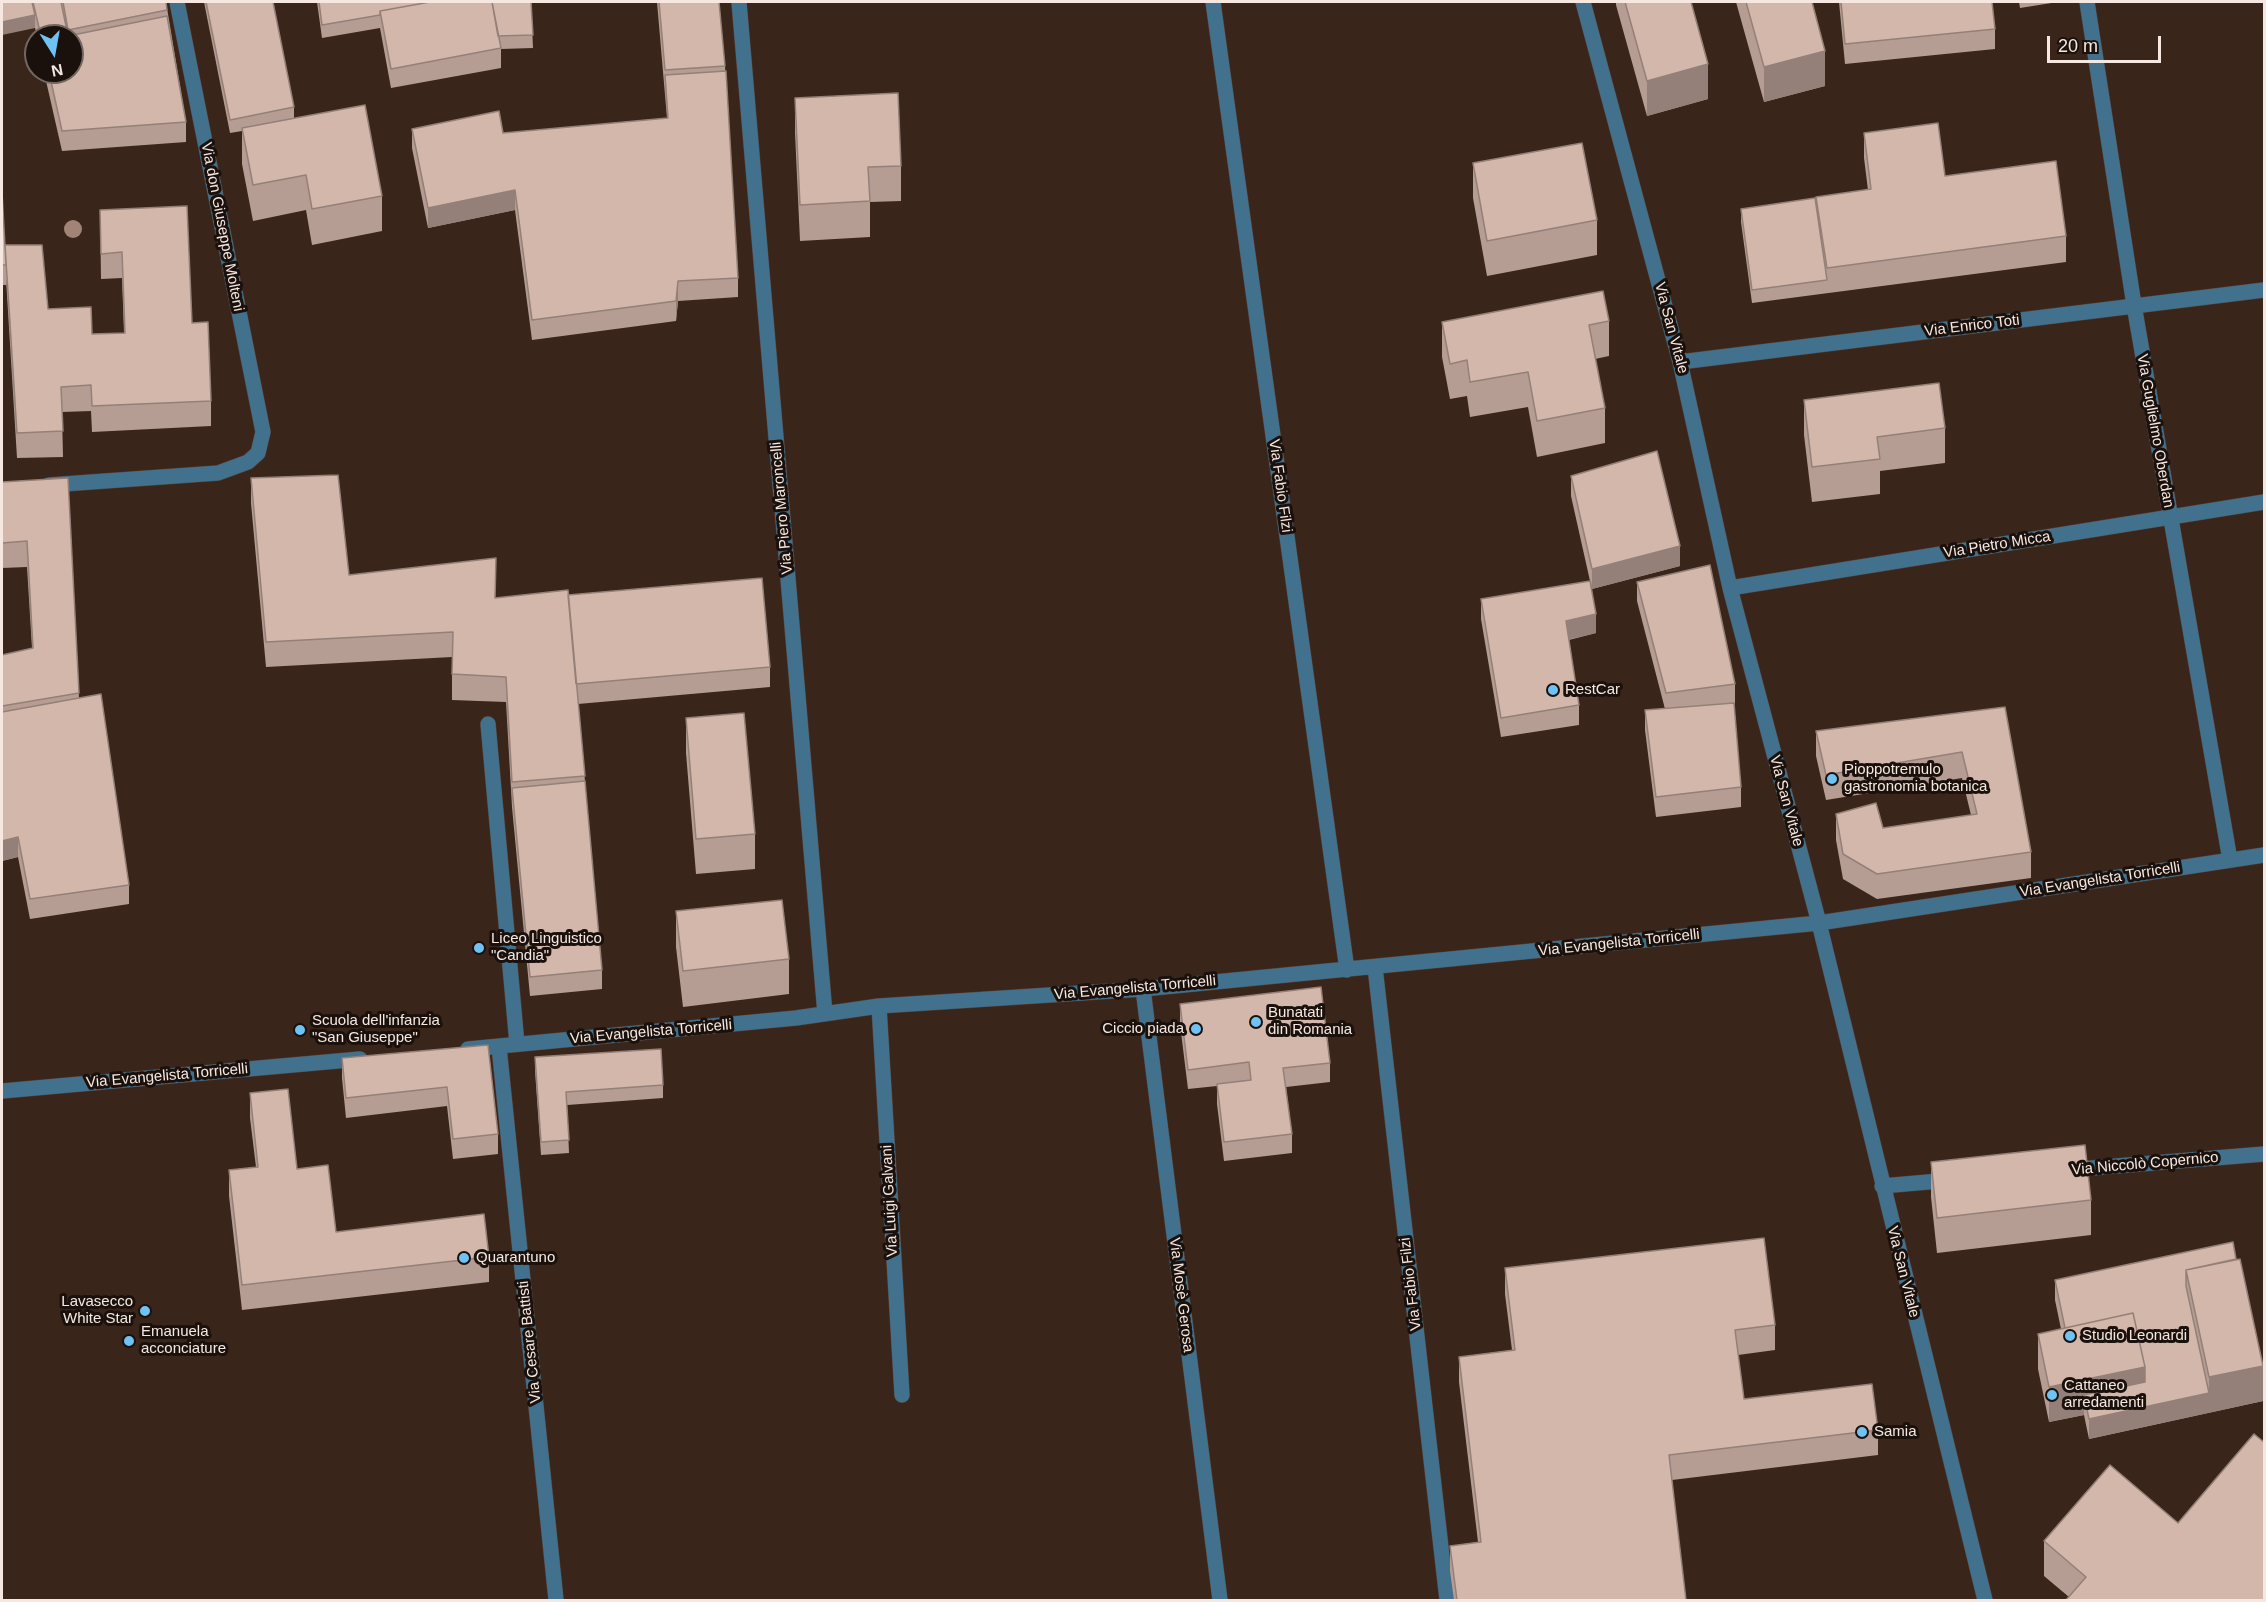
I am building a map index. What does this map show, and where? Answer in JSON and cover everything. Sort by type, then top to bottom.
[{"type":"street","name":"Via don Giuseppe Molteni","points":[[34,486],[218,473],[248,462],[258,453],[263,432],[177,2]]},
{"type":"street","name":"Via Piero Maroncelli","points":[[739,2],[825,1014]]},
{"type":"street","name":"Via Fabio Filzi","points":[[1213,2],[1347,970]]},
{"type":"street","name":"Via San Vitale","points":[[1583,2],[1680,362],[1730,588],[1819,923],[1985,1600]]},
{"type":"street","name":"Via Guglielmo Oberdan","points":[[2087,2],[2134,305],[2230,860]]},
{"type":"street","name":"Via Enrico Toti","points":[[1680,362],[2265,290]]},
{"type":"street","name":"Via Pietro Micca","points":[[1730,588],[2265,502]]},
{"type":"street","points":[[488,724],[517,1044]]},
{"type":"street","name":"Via Evangelista Torricelli","points":[[449,1051],[825,1014],[879,1006],[1143,989],[1819,923],[2265,855]]},
{"type":"street","name":"Via Fabio Filzi","points":[[1375,967],[1448,1600]]},
{"type":"street","name":"Via Mosè Gerosa","points":[[1143,989],[1220,1600]]},
{"type":"street","name":"Via Luigi Galvani","points":[[879,1006],[902,1395]]},
{"type":"street","name":"Via Cesare Battisti","points":[[499,1047],[556,1600]]},
{"type":"street","name":"Via Evangelista Torricelli","points":[[2,1091],[380,1057]]},
{"type":"street","name":"Via Niccolò Copernico","points":[[2056,1171],[2265,1154]]},
{"type":"street","points":[[1882,1186],[1963,1179]]},
{"type":"building","points":[[2,2],[32,2],[35,15],[2,22]]},
{"type":"building","points":[[33,2],[61,2],[66,24],[38,24]]},
{"type":"building","points":[[63,2],[166,2],[167,10],[84,27],[84,24],[67,24]]},
{"type":"building","points":[[206,2],[273,2],[294,107],[230,120]]},
{"type":"building","points":[[319,2],[430,2],[380,11],[380,15],[322,25]]},
{"type":"building","points":[[430,2],[492,2],[501,48],[391,69],[380,11]]},
{"type":"building","points":[[492,2],[531,2],[533,35],[498,36]]},
{"type":"building","points":[[659,2],[719,2],[725,66],[665,70]]},
{"type":"building","points":[[1625,2],[1691,2],[1708,64],[1647,81]]},
{"type":"building","points":[[1746,2],[1812,2],[1825,51],[1764,67]]},
{"type":"building","points":[[1841,2],[1992,2],[1995,29],[1845,44]]},
{"type":"building","points":[[167,16],[186,122],[62,131],[52,84],[84,84],[84,33]]},
{"type":"building","points":[[726,71],[738,278],[678,281],[676,301],[532,320],[515,190],[428,208],[412,129],[499,111],[503,133],[668,118],[665,75]]},
{"type":"building","points":[[898,93],[901,166],[868,167],[870,201],[800,205],[795,98]]},
{"type":"building","points":[[365,105],[382,196],[312,209],[306,175],[253,185],[242,128]]},
{"type":"building","points":[[1938,123],[1945,176],[2056,161],[2066,236],[1827,268],[1816,197],[1871,189],[1864,133]]},
{"type":"building","points":[[1582,143],[1597,220],[1487,241],[1473,163]]},
{"type":"building","points":[[2,192],[6,265],[2,265]]},
{"type":"building","points":[[1815,198],[1827,280],[1752,290],[1741,209]]},
{"type":"building","points":[[187,206],[192,323],[208,322],[211,401],[92,406],[91,385],[61,387],[63,431],[17,433],[5,245],[42,245],[48,309],[91,307],[92,334],[125,333],[122,252],[101,254],[100,210]]},
{"type":"building","points":[[1603,291],[1609,321],[1589,325],[1605,408],[1537,421],[1528,372],[1470,382],[1467,360],[1450,364],[1442,322]]},
{"type":"building","points":[[1939,383],[1945,428],[1877,437],[1880,459],[1812,467],[1804,400]]},
{"type":"building","points":[[1657,451],[1680,546],[1592,569],[1571,476]]},
{"type":"building","points":[[338,475],[349,575],[496,558],[495,598],[568,590],[585,776],[512,782],[506,677],[452,674],[453,632],[266,642],[251,478]]},
{"type":"building","points":[[68,478],[79,693],[2,706],[2,655],[33,648],[27,541],[2,543],[2,482]]},
{"type":"building","points":[[1710,565],[1735,684],[1666,693],[1637,582]]},
{"type":"building","points":[[762,578],[770,667],[576,684],[568,595]]},
{"type":"building","points":[[1590,581],[1596,614],[1566,621],[1579,705],[1501,718],[1481,599]]},
{"type":"building","points":[[101,694],[129,885],[30,899],[18,837],[2,841],[2,712]]},
{"type":"building","points":[[1734,703],[1741,787],[1656,797],[1645,710]]},
{"type":"building","points":[[2005,707],[2031,852],[1877,874],[1843,854],[1836,814],[1876,803],[1883,828],[1977,814],[1962,752],[1826,775],[1816,731]]},
{"type":"building","points":[[744,713],[755,834],[696,839],[686,718]]},
{"type":"building","points":[[585,781],[602,970],[530,977],[512,788]]},
{"type":"building","points":[[782,900],[789,959],[683,971],[676,911]]},
{"type":"building","points":[[1321,987],[1330,1063],[1283,1068],[1292,1134],[1224,1142],[1217,1084],[1251,1080],[1249,1062],[1188,1070],[1180,1004]]},
{"type":"building","points":[[488,1045],[498,1134],[453,1139],[447,1087],[346,1098],[342,1058]]},
{"type":"building","points":[[661,1049],[663,1085],[566,1092],[569,1140],[541,1142],[535,1057]]},
{"type":"building","points":[[288,1089],[297,1169],[328,1165],[336,1232],[484,1214],[489,1257],[242,1285],[229,1170],[258,1167],[250,1093]]},
{"type":"building","points":[[2085,1145],[2091,1200],[1937,1218],[1931,1162]]},
{"type":"building","points":[[1764,1238],[1775,1325],[1735,1330],[1744,1399],[1872,1384],[1878,1430],[1669,1455],[1686,1600],[1457,1600],[1450,1546],[1481,1542],[1459,1357],[1515,1350],[1505,1268]]},
{"type":"building","points":[[2233,1242],[2236,1259],[2186,1270],[2186,1286],[2209,1393],[2089,1419],[2084,1395],[2145,1382],[2145,1367],[2133,1313],[2065,1328],[2055,1280]]},
{"type":"building","points":[[2240,1259],[2263,1366],[2209,1377],[2186,1270]]},
{"type":"building","points":[[2133,1313],[2145,1367],[2049,1387],[2038,1334]]},
{"type":"building","points":[[2254,1434],[2265,1443],[2265,1600],[2066,1600],[2086,1577],[2044,1541],[2110,1465],[2178,1523]]},
{"type":"place","name":"RestCar","points":[[1553,690]]},
{"type":"place","name":"Pioppotremulo gastronomia botanica","points":[[1832,779]]},
{"type":"place","name":"Liceo Linguistico \"Candia\"","points":[[479,948]]},
{"type":"place","name":"Bunatati din Romania","points":[[1256,1022]]},
{"type":"place","name":"Ciccio piada","points":[[1196,1029]]},
{"type":"place","name":"Scuola dell'infanzia \"San Giuseppe\"","points":[[300,1030]]},
{"type":"place","name":"Quarantuno","points":[[464,1258]]},
{"type":"place","name":"Lavasecco White Star","points":[[145,1311]]},
{"type":"place","name":"Studio Leonardi","points":[[2070,1336]]},
{"type":"place","name":"Emanuela acconciature","points":[[129,1341]]},
{"type":"place","name":"Cattaneo arredamenti","points":[[2052,1395]]},
{"type":"place","name":"Samia","points":[[1862,1432]]}]
